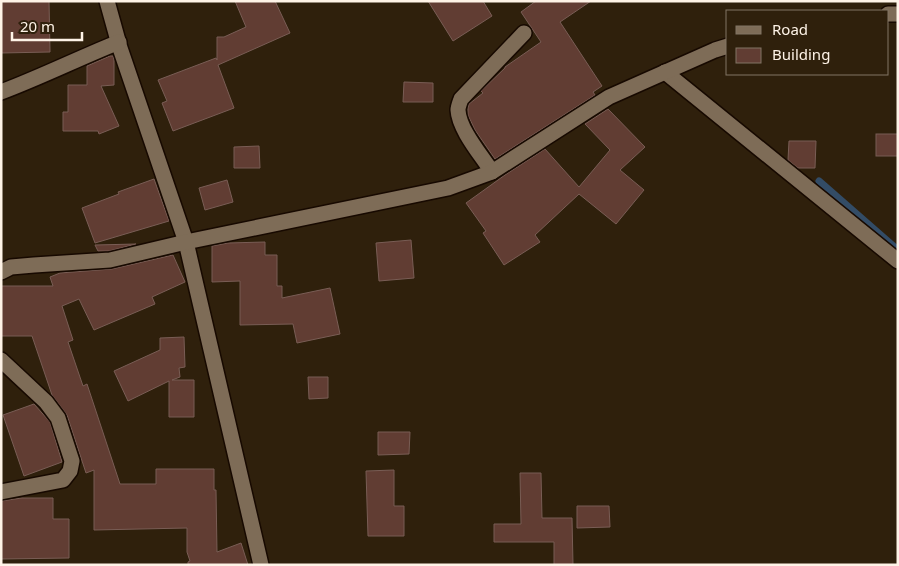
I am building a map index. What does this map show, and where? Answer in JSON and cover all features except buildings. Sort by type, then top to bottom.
[{"type":"street","points":[[107,1],[118,42],[186,242],[261,565]]},
{"type":"street","points":[[492,172],[464,130],[458,110],[459,104],[461,99],[524,33]]},
{"type":"street","points":[[1,92],[67,66],[80,58],[118,42]]},
{"type":"street","points":[[1,272],[11,267],[110,260],[186,242],[448,188],[492,172],[609,97],[726,47]]},
{"type":"street","points":[[665,72],[898,261]]},
{"type":"street","points":[[1,360],[46,402],[58,418],[72,461],[70,471],[63,480],[1,492]]},
{"type":"waterway","points":[[819,181],[898,250]]}]
